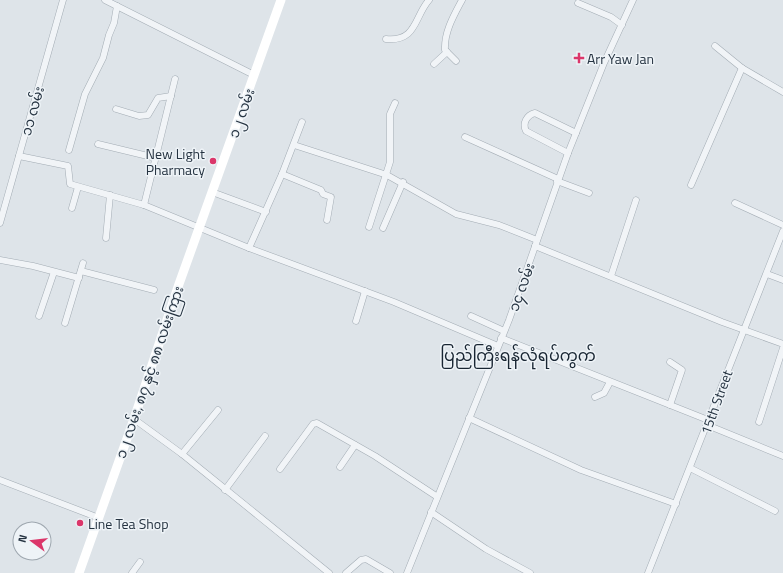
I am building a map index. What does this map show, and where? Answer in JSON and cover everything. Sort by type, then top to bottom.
[{"type":"main road","name":"၁၂ လမ်း","points":[[200,227],[281,0]]},
{"type":"main road","name":"၁၂ လမ်း, ၈၇ နှင့် ၈၈ လမ်းကြား","points":[[99,518],[200,227]]},
{"type":"main road","points":[[82,572],[99,518]]},
{"type":"street","name":"၁၁ လမ်း","points":[[0,223],[63,0]]},
{"type":"street","points":[[105,0],[254,75]]},
{"type":"street","points":[[386,39],[404,38],[415,25],[429,0]]},
{"type":"street","points":[[456,61],[447,52],[444,42],[446,33],[462,0]]},
{"type":"street","name":"၁၄ လမ်း","points":[[407,573],[436,496],[504,331],[568,153],[633,0]]},
{"type":"street","points":[[578,2],[611,17],[622,25]]},
{"type":"street","points":[[68,150],[85,94],[103,58],[114,23],[117,6]]},
{"type":"street","points":[[715,46],[742,68],[783,92]]},
{"type":"street","points":[[434,64],[447,52]]},
{"type":"street","points":[[691,185],[742,68]]},
{"type":"street","points":[[144,205],[175,79]]},
{"type":"street","points":[[116,109],[139,116],[148,115],[158,98],[171,96]]},
{"type":"street","points":[[369,227],[387,175],[391,151],[390,114],[395,103]]},
{"type":"street","points":[[568,153],[526,131],[524,124],[531,114],[535,113],[576,133]]},
{"type":"street","points":[[249,248],[282,174],[302,122]]},
{"type":"street","points":[[465,137],[589,193]]},
{"type":"street","points":[[98,144],[156,158]]},
{"type":"street","points":[[294,145],[387,175],[403,182],[456,214],[499,225],[611,276],[744,330],[783,344]]},
{"type":"street","points":[[20,156],[68,166],[70,170],[68,182],[78,187],[144,205],[249,248],[365,291],[498,346]]},
{"type":"street","points":[[282,174],[322,190],[323,194],[331,197],[327,220]]},
{"type":"street","points":[[383,228],[403,182]]},
{"type":"street","points":[[72,208],[78,187]]},
{"type":"street","points":[[212,192],[266,212]]},
{"type":"street","points":[[106,238],[110,195]]},
{"type":"street","points":[[611,276],[636,200]]},
{"type":"street","points":[[735,203],[783,226]]},
{"type":"street","name":"15th Street","points":[[648,573],[783,231]]},
{"type":"street","points":[[0,260],[33,266],[79,278]]},
{"type":"street","points":[[65,323],[83,263]]},
{"type":"street","points":[[81,271],[154,290]]},
{"type":"street","points":[[39,316],[54,272]]},
{"type":"street","points":[[767,274],[783,280]]},
{"type":"street","points":[[356,321],[365,291]]},
{"type":"street","points":[[472,316],[504,331]]},
{"type":"street","points":[[501,338],[670,405],[783,456]]},
{"type":"street","points":[[759,422],[783,348]]},
{"type":"street","points":[[670,362],[682,370],[670,405]]},
{"type":"street","points":[[596,398],[604,393],[610,382]]},
{"type":"street","points":[[182,454],[218,410]]},
{"type":"street","points":[[469,418],[581,470],[676,504]]},
{"type":"street","points":[[134,419],[182,454],[329,573]]},
{"type":"street","points":[[280,469],[314,424],[317,423],[436,496]]},
{"type":"street","points":[[225,490],[265,436]]},
{"type":"street","points":[[340,467],[355,445]]},
{"type":"street","points":[[690,468],[774,511]]},
{"type":"street","points":[[0,480],[99,518]]},
{"type":"street","points":[[431,512],[492,552],[530,573]]},
{"type":"street","points":[[346,573],[366,559],[390,573]]},
{"type":"street","points":[[132,573],[140,562]]},
{"type":"place","name":"Arr Yaw Jan","points":[[579,58]]},
{"type":"place","name":"New Light Pharmacy","points":[[213,161]]},
{"type":"place","name":"Line Tea Shop","points":[[80,523]]},
{"type":"district","name":"ပြည်ကြီးရန်လုံရပ်ကွက်","points":[[518,355]]}]
